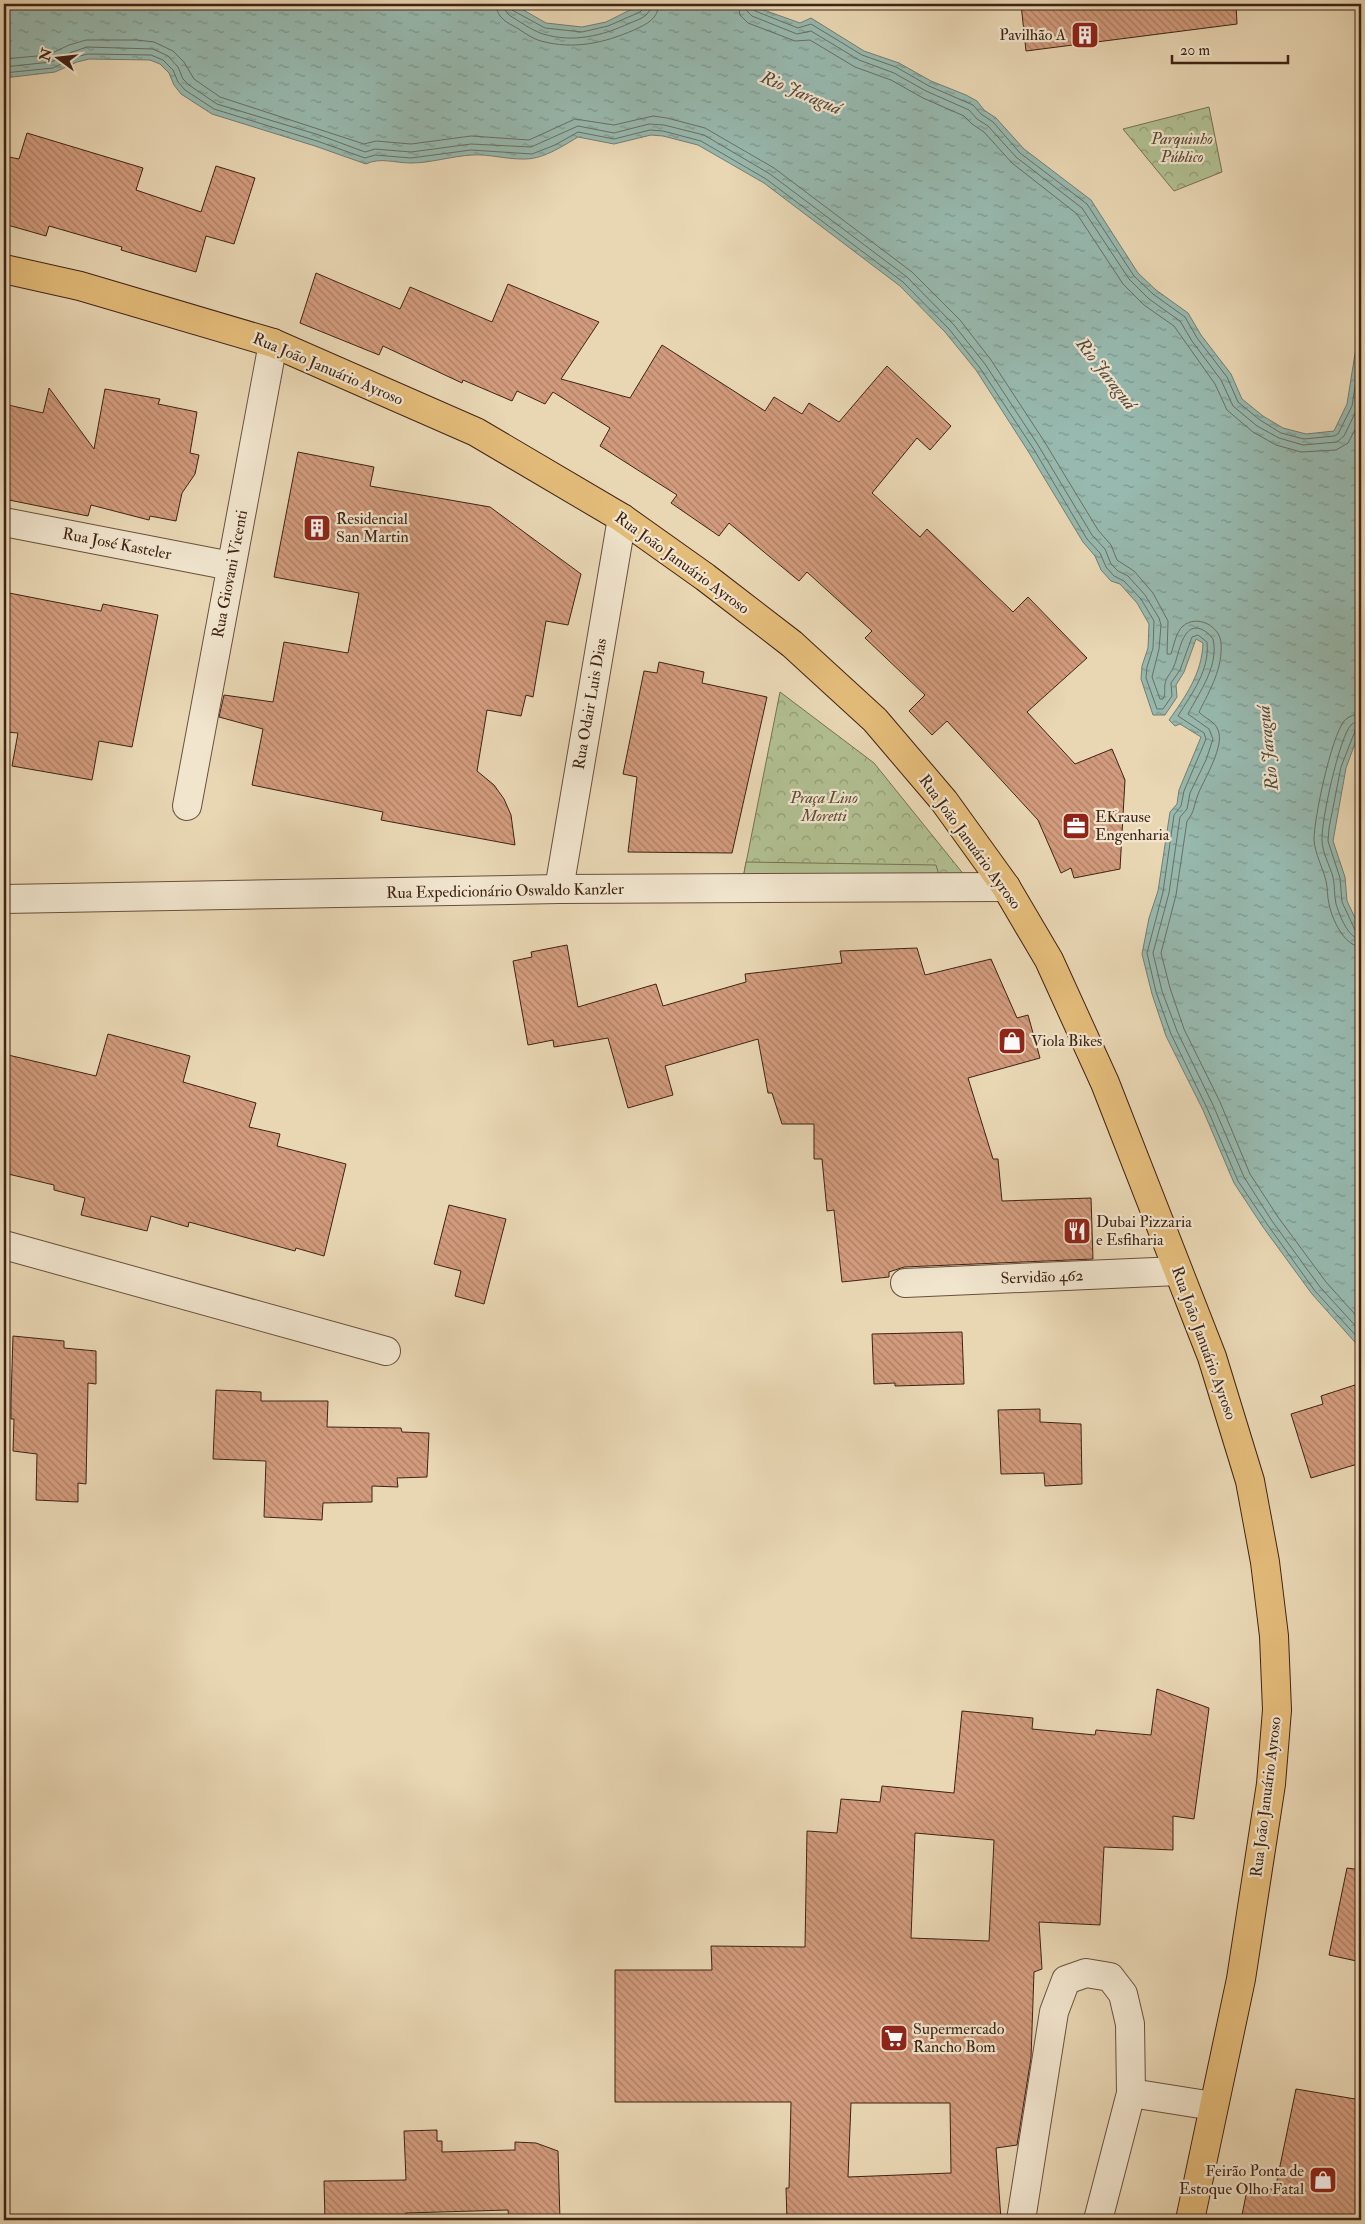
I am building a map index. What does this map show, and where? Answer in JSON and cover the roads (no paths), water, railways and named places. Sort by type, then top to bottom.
[{"type":"main road","name":"Rua João Januário Ayroso","points":[[4,269],[80,286],[274,342],[476,432],[622,518],[705,577],[792,644],[875,720],[944,802],[1006,887],[1050,960],[1105,1083],[1212,1357],[1250,1481],[1274,1636],[1277,1710],[1271,1784],[1241,1979],[1190,2220]]},
{"type":"street","name":"Rua Giovani Vicenti","points":[[187,806],[274,342]]},
{"type":"street","name":"Rua Odair Luis Dias","points":[[559,889],[622,518]]},
{"type":"street","name":"Rua José Kasteler","points":[[4,522],[231,566]]},
{"type":"street","name":"Rua Expedicionário Oswaldo Kanzler","points":[[4,899],[559,889],[1006,887]]},
{"type":"street","points":[[4,1245],[386,1351]]},
{"type":"street","name":"Servidão 462","points":[[905,1283],[1178,1271]]},
{"type":"street","points":[[1021,2220],[1054,2012],[1066,1980],[1086,1973],[1110,1978],[1123,1994],[1130,2024],[1130,2092],[1098,2220]]},
{"type":"street","points":[[1130,2092],[1213,2106]]},
{"type":"water","name":"Rio Jaraguá","points":[[4,4],[513,4],[546,23],[582,27],[606,22],[642,4],[747,4],[800,23],[811,18],[864,51],[899,63],[931,81],[977,101],[984,110],[996,118],[1024,149],[1091,200],[1138,273],[1156,290],[1188,313],[1201,335],[1231,374],[1242,399],[1263,416],[1283,428],[1306,434],[1334,431],[1347,404],[1361,316],[1361,727],[1346,768],[1333,841],[1345,877],[1347,901],[1358,924],[1361,937],[1361,1349],[1312,1294],[1263,1227],[1234,1183],[1203,1110],[1166,1036],[1152,994],[1142,954],[1149,918],[1158,891],[1170,812],[1177,804],[1179,790],[1201,737],[1180,724],[1175,726],[1169,720],[1192,684],[1200,664],[1203,643],[1196,639],[1184,672],[1176,685],[1177,697],[1165,715],[1153,715],[1141,679],[1142,666],[1148,648],[1149,624],[1137,603],[1120,584],[1111,581],[1101,570],[1095,556],[1083,542],[976,370],[945,332],[900,286],[764,183],[698,145],[663,136],[651,135],[614,144],[578,137],[551,152],[529,159],[472,155],[419,163],[377,161],[366,164],[212,114],[181,94],[174,85],[169,73],[160,64],[150,60],[89,59],[55,72],[4,78]]},
{"type":"place","name":"Pavilhão A","points":[[1085,35]]},
{"type":"place","name":"Residencial San Martin","points":[[317,528]]},
{"type":"place","name":"EKrause Engenharia","points":[[1076,826]]},
{"type":"place","name":"Viola Bikes","points":[[1012,1041]]},
{"type":"place","name":"Dubai Pizzaria e Esfiharia","points":[[1077,1231]]},
{"type":"place","name":"Supermercado Rancho Bom","points":[[894,2038]]},
{"type":"place","name":"Feirão Ponta de Estoque Olho Fatal","points":[[1323,2180]]},
{"type":"park label","name":"Parquinho Público","points":[[1182,148]]},
{"type":"park label","name":"Praça Lino Moretti","points":[[824,807]]}]
